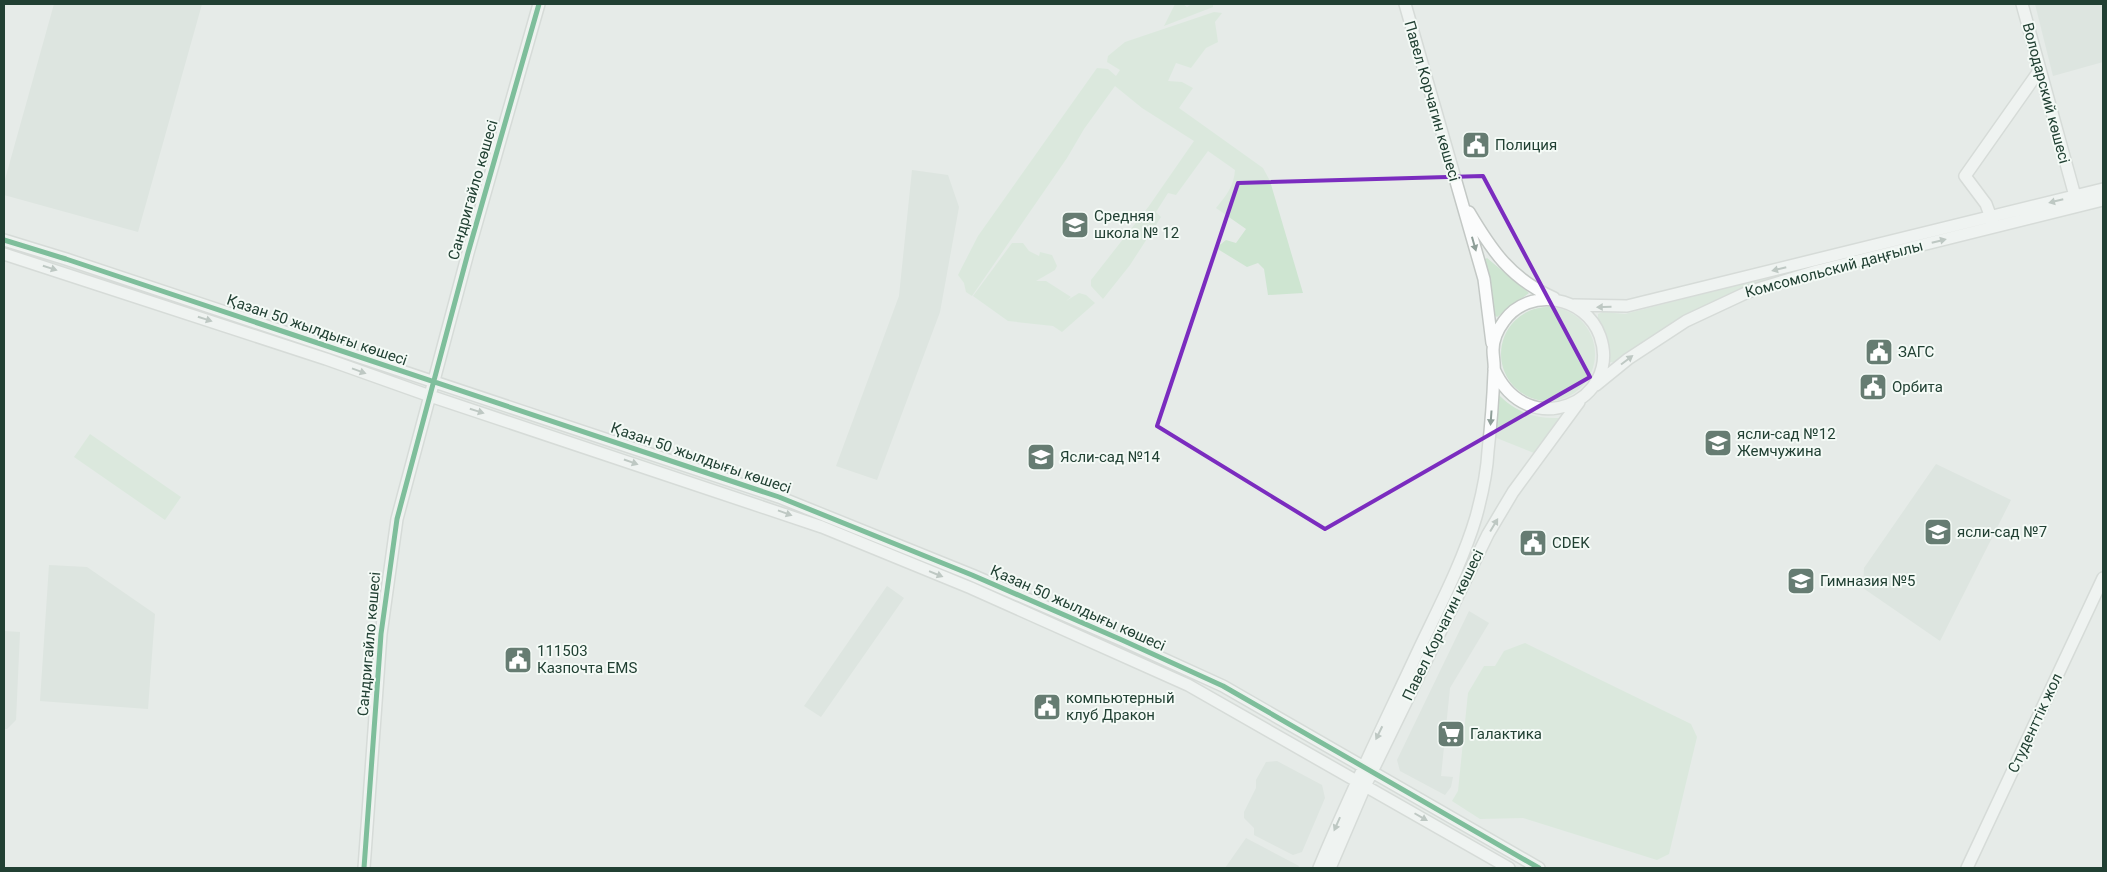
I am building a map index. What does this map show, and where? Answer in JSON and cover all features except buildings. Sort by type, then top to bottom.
[{"type":"street","name":"Сандригайло көшесі","points":[[364,868],[381,634],[390,558],[401,501],[468,253],[539,4]]},
{"type":"street","name":"Павел Корчагин көшесі","points":[[1405,4],[1484,279],[1493,349]]},
{"type":"street","name":"Володарский көшесі","points":[[2022,4],[2075,196]]},
{"type":"street","points":[[1993,222],[1986,204],[1965,176],[2039,71]]},
{"type":"street","name":"Комсомольский даңғылы","points":[[1586,394],[1628,359],[1686,321],[1748,292],[2103,189]]},
{"type":"street","name":"Павел Корчагин көшесі","points":[[1460,198],[1489,247],[1503,263],[1520,278],[1561,300]]},
{"type":"street","name":"Комсомольский даңғылы","points":[[1573,305],[1627,306],[1993,222],[2103,200]]},
{"type":"street","name":"Қазан 50 жылдығы көшесі","points":[[4,240],[66,259],[328,353],[430,396],[728,494],[822,527],[971,588],[1188,685],[1379,792],[1509,868]]},
{"type":"street","name":"Қазан 50 жылдығы көшесі","points":[[4,254],[499,403],[732,481],[852,524],[1122,640],[1223,686],[1539,868]]},
{"type":"street","points":[[1545,299],[1561,300],[1573,305],[1585,313],[1601,337],[1603,351],[1602,366],[1597,379],[1586,394],[1569,406],[1554,410],[1531,407],[1511,395],[1501,383],[1494,369],[1493,349],[1500,327],[1516,309],[1530,302],[1545,299]]},
{"type":"street","name":"Павел Корчагин көшесі","points":[[1394,714],[1475,519],[1488,455],[1494,369]]},
{"type":"street","name":"Павел Корчагин көшесі","points":[[1319,868],[1334,845],[1361,782],[1394,714],[1488,534],[1534,462],[1586,394]]},
{"type":"street","points":[[494,416],[499,403]]},
{"type":"street","points":[[728,494],[732,481]]},
{"type":"street","name":"Студенттік жол","points":[[1967,868],[2103,578]]},
{"type":"street","points":[[1117,653],[1122,640]]},
{"type":"street","name":"Павел Корчагин көшесі","points":[[1330,868],[1334,845]]},
{"type":"highlighted area","points":[[1483,176],[1590,377],[1325,529],[1157,426],[1238,183]]},
{"type":"shaded area","points":[[54,4],[202,4],[138,232],[4,195],[4,183]]},
{"type":"shaded area","points":[[2035,4],[2103,4],[2103,62],[2053,76]]},
{"type":"shaded area","points":[[912,170],[948,175],[959,207],[940,312],[877,480],[836,466],[899,296]]},
{"type":"shaded area","points":[[1936,464],[2011,500],[1940,641],[1863,588],[1864,568]]},
{"type":"shaded area","points":[[49,565],[87,567],[155,614],[148,709],[40,701]]},
{"type":"shaded area","points":[[887,586],[904,598],[821,717],[804,706]]},
{"type":"shaded area","points":[[1469,611],[1489,623],[1450,688],[1441,776],[1453,777],[1451,787],[1445,795],[1400,771],[1397,760]]},
{"type":"shaded area","points":[[4,631],[20,632],[16,720],[7,729],[4,729]]},
{"type":"shaded area","points":[[1277,761],[1322,785],[1325,798],[1302,852],[1293,855],[1254,835],[1254,828],[1244,818],[1244,812],[1256,788],[1256,780],[1266,762]]},
{"type":"shaded area","points":[[1246,838],[1299,866],[1298,868],[1225,868]]},
{"type":"green space","points":[[1175,4],[1183,4],[1187,7],[1192,4],[1213,4],[1213,7],[1164,26]]},
{"type":"green space","points":[[1214,12],[1222,13],[1215,22],[1218,42],[1206,48],[1191,68],[1176,63],[1168,81],[1182,82],[1193,88],[1179,108],[1263,168],[1270,181],[1303,293],[1268,295],[1264,269],[1258,263],[1247,267],[1216,248],[1226,240],[1236,243],[1246,229],[1216,208],[1231,186],[1235,170],[1208,151],[1176,195],[1168,193],[1156,212],[1161,217],[1130,265],[1103,299],[1091,286],[1091,280],[1149,206],[1194,141],[1142,108],[1115,86],[972,296],[966,292],[964,283],[958,275],[978,236],[1097,68],[1108,69],[1116,76],[1120,70],[1107,62],[1108,56],[1125,42]]},
{"type":"green space","points":[[1012,243],[1023,243],[1029,251],[1039,256],[1040,252],[1052,255],[1057,266],[1055,270],[1036,281],[1046,281],[1071,297],[1066,301],[1079,293],[1086,295],[1095,303],[1062,332],[1053,326],[1008,321],[973,296]]},
{"type":"green space","points":[[1487,258],[1529,293],[1497,317],[1493,314],[1484,260]]},
{"type":"green space","points":[[1823,263],[1823,267],[1765,282],[1617,363],[1610,362],[1608,341],[1598,322],[1598,314],[1603,312],[1625,314]]},
{"type":"green space","points":[[1548,307],[1566,310],[1581,321],[1592,336],[1595,354],[1592,372],[1581,387],[1566,398],[1548,401],[1530,398],[1515,387],[1504,372],[1501,354],[1504,336],[1515,321],[1530,310]]},
{"type":"green space","points":[[1498,394],[1518,410],[1534,416],[1559,418],[1534,453],[1494,437]]},
{"type":"green space","points":[[90,434],[181,497],[165,520],[74,457]]},
{"type":"green space","points":[[1525,643],[1691,724],[1697,737],[1669,854],[1657,860],[1523,818],[1480,819],[1452,801],[1458,791],[1468,693],[1484,666],[1495,666],[1504,651]]},
{"type":"cycle path","points":[[364,868],[381,634],[397,519],[468,253],[539,4]]},
{"type":"cycle path","points":[[4,240],[779,497],[972,575],[1223,686],[1539,868]]},
{"type":"place","name":"Полиция","points":[[1476,145]]},
{"type":"place","name":"Средняя школа № 12","points":[[1075,225]]},
{"type":"place","name":"ЗАГС","points":[[1879,352]]},
{"type":"place","name":"Орбита","points":[[1873,387]]},
{"type":"place","name":"ясли-сад №12 Жемчужина","points":[[1718,443]]},
{"type":"place","name":"Ясли-сад №14","points":[[1041,457]]},
{"type":"place","name":"ясли-сад №7","points":[[1938,532]]},
{"type":"place","name":"CDEK","points":[[1533,543]]},
{"type":"place","name":"Гимназия №5","points":[[1801,581]]},
{"type":"place","name":"111503 Казпочта EMS","points":[[518,660]]},
{"type":"place","name":"компьютерный клуб Дракон","points":[[1047,707]]},
{"type":"place","name":"Галактика","points":[[1451,734]]}]
